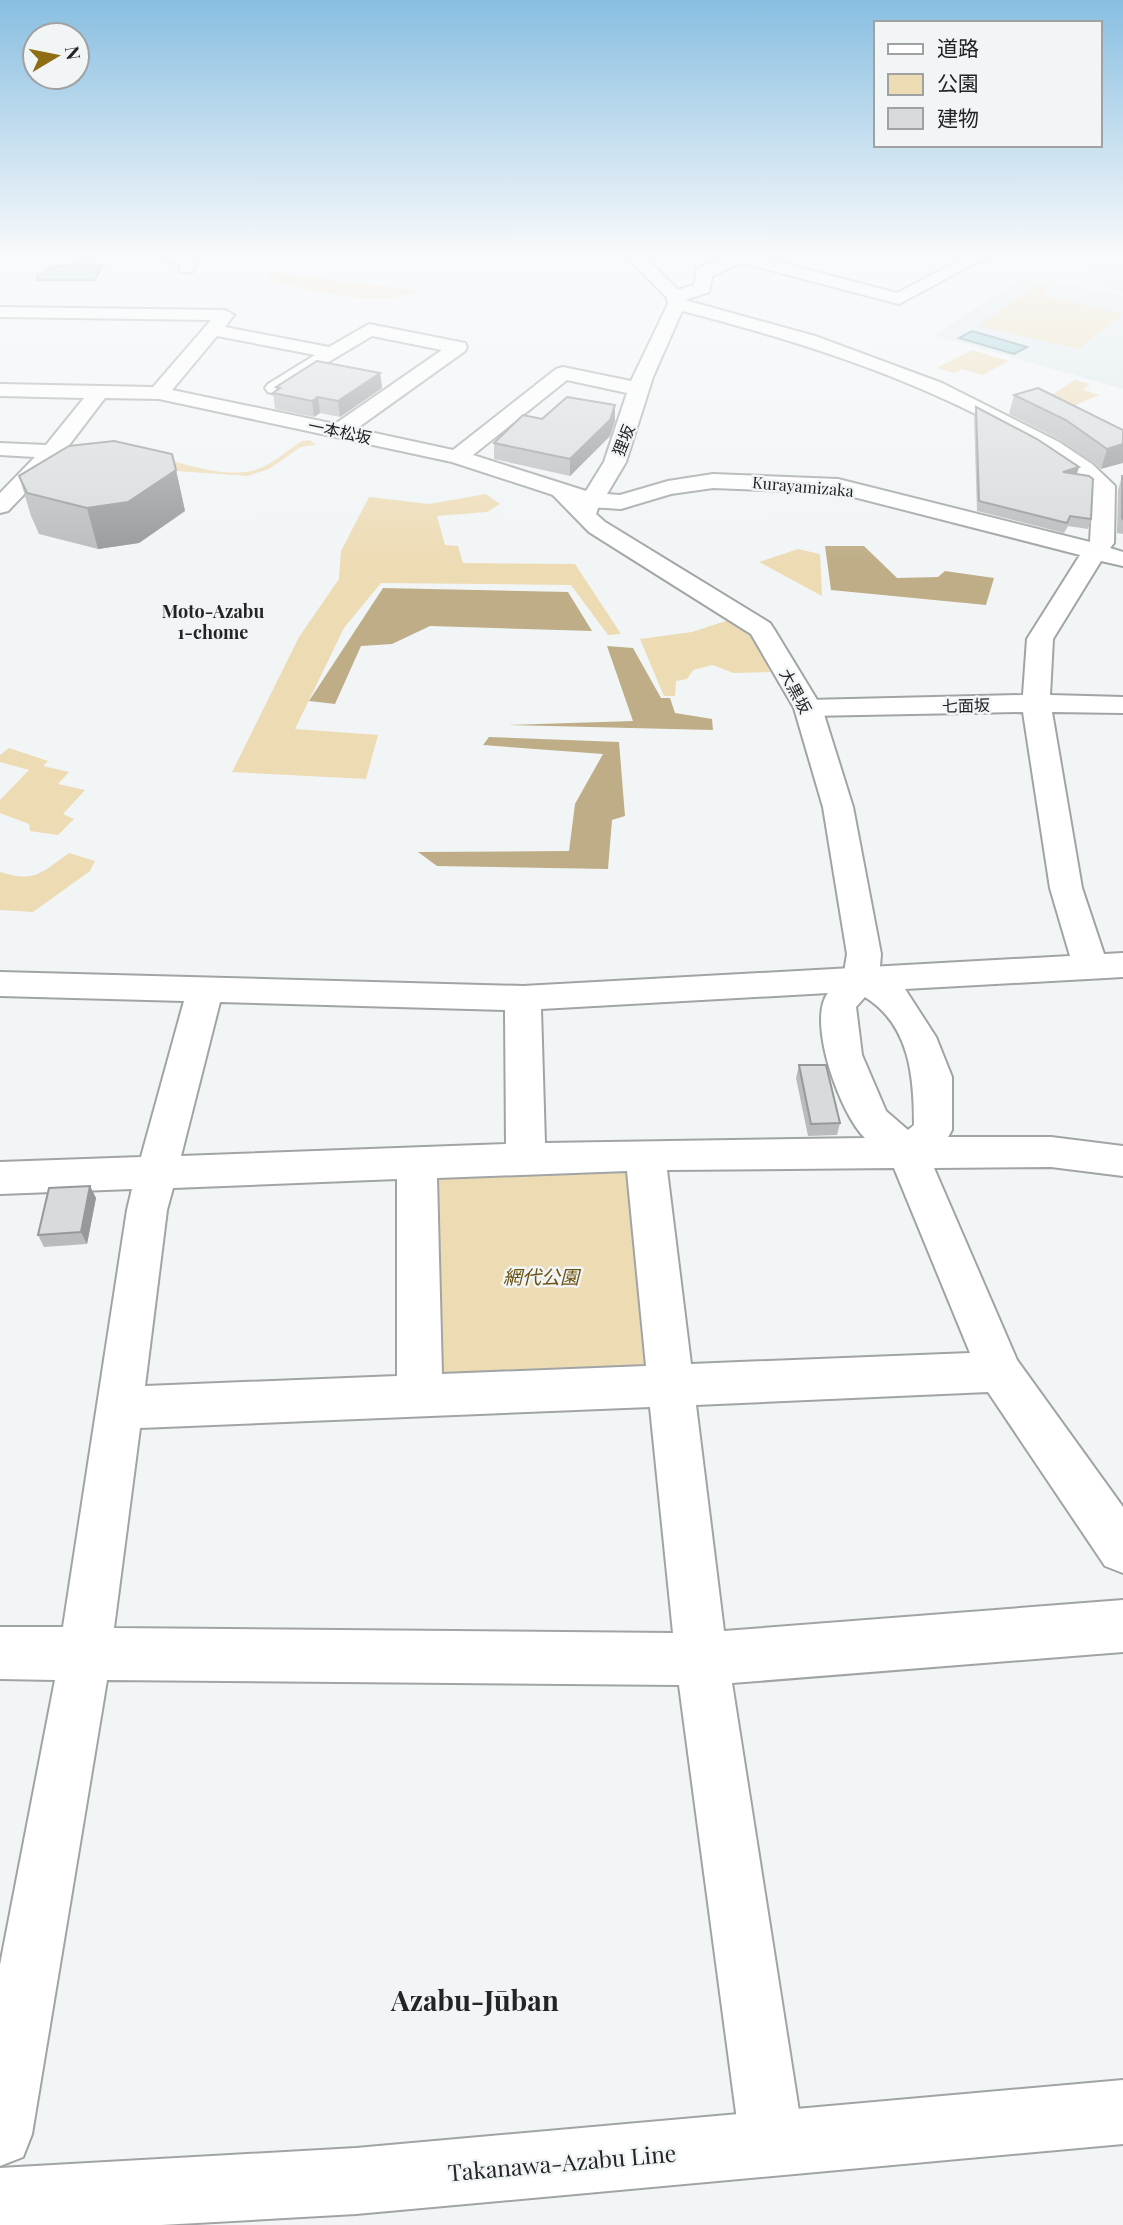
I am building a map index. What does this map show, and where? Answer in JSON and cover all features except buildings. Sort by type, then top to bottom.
[{"type":"street","points":[[159,393],[189,358]]},
{"type":"street","points":[[240,410],[324,358]]},
{"type":"street","points":[[339,431],[443,358]]},
{"type":"street","name":"狸坂","points":[[587,508],[607,483],[623,432],[631,420],[639,389],[652,358]]},
{"type":"street","points":[[0,984],[523,998],[1106,965],[1066,888],[1036,703],[1040,639],[1102,543],[1113,487],[1062,452],[931,384],[858,358]]},
{"type":"street","points":[[457,457],[563,373],[639,389]]},
{"type":"street","points":[[7,411],[11,390]]},
{"type":"street","name":"一本松坂","points":[[11,390],[159,393],[457,457],[560,491]]},
{"type":"street","points":[[0,506],[52,452],[99,392]]},
{"type":"street","points":[[0,449],[52,452]]},
{"type":"street","name":"Kurayamizaka","points":[[587,508],[621,502],[668,488],[713,481],[838,486],[1123,559]]},
{"type":"street","name":"大黒坂","points":[[560,491],[761,629],[808,708],[838,807],[864,954],[861,979]]},
{"type":"street","name":"七面坂","points":[[808,708],[1036,703],[1123,705]]},
{"type":"street","points":[[861,979],[838,1005],[843,1055],[870,1120],[908,1154],[1000,1372],[1123,1549]]},
{"type":"street","points":[[861,979],[896,1000],[918,1037],[933,1077],[933,1130],[908,1154]]},
{"type":"street","points":[[0,2134],[85,1654],[147,1210],[205,991]]},
{"type":"street","points":[[523,998],[526,1160]]},
{"type":"street","points":[[0,1178],[645,1155],[1051,1152],[1123,1161]]},
{"type":"street","points":[[645,1155],[702,1659],[772,2143]]},
{"type":"street","points":[[417,1164],[420,1394]]},
{"type":"street","points":[[118,1408],[1000,1372]]},
{"type":"street","points":[[0,1653],[702,1659],[1123,1626]]},
{"type":"street","name":"Takanawa-Azabu Line","points":[[0,2201],[356,2181],[1123,2112]]},
{"type":"shaded area","points":[[1014,358],[1123,358],[1123,389]]},
{"type":"shaded area","points":[[825,546],[864,546],[897,578],[938,577],[945,571],[994,578],[986,605],[831,590]]},
{"type":"shaded area","points":[[383,588],[568,592],[592,631],[430,626],[392,644],[361,646],[335,704],[309,701]]},
{"type":"shaded area","points":[[607,646],[633,648],[661,698],[670,698],[675,713],[712,719],[713,730],[507,725],[633,721]]},
{"type":"shaded area","points":[[489,737],[619,742],[625,816],[612,820],[608,869],[437,866],[418,852],[569,851],[575,804],[603,754],[483,745]]},
{"type":"green space","points":[[957,358],[998,358],[1009,361],[982,375],[962,369],[954,373],[937,368]]},
{"type":"green space","points":[[1075,380],[1090,384],[1083,390],[1099,395],[1065,410],[1034,406]]},
{"type":"green space","points":[[310,440],[316,445],[301,447],[269,469],[247,476],[175,471],[148,454],[215,471],[242,472],[261,468],[302,441]]},
{"type":"green space","points":[[486,494],[500,504],[487,512],[437,516],[445,545],[458,546],[463,563],[575,564],[621,634],[608,635],[571,585],[381,583],[344,628],[295,729],[378,735],[366,779],[232,772],[299,637],[339,579],[341,551],[369,497],[429,504]]},
{"type":"green space","points":[[798,549],[820,554],[822,596],[759,562]]},
{"type":"green space","points":[[729,620],[755,640],[770,672],[733,673],[713,665],[693,670],[687,679],[676,681],[675,696],[664,696],[640,639],[692,632]]},
{"type":"green space","points":[[9,748],[48,761],[43,766],[69,772],[58,784],[85,790],[63,814],[74,819],[58,835],[30,831],[29,824],[0,813],[0,800],[29,770],[0,762],[0,755]]},
{"type":"green space","points":[[69,853],[95,861],[90,871],[33,912],[0,910],[0,872],[30,876]]},
{"type":"green space","name":"網代公園","points":[[626,1166],[642,1178],[655,1379],[460,1384],[436,1367],[434,1189],[442,1174]]},
{"type":"district","name":"Moto-Azabu 1-chome","points":[[213,621]]},
{"type":"district","name":"Azabu-Jūban","points":[[475,1999]]}]
